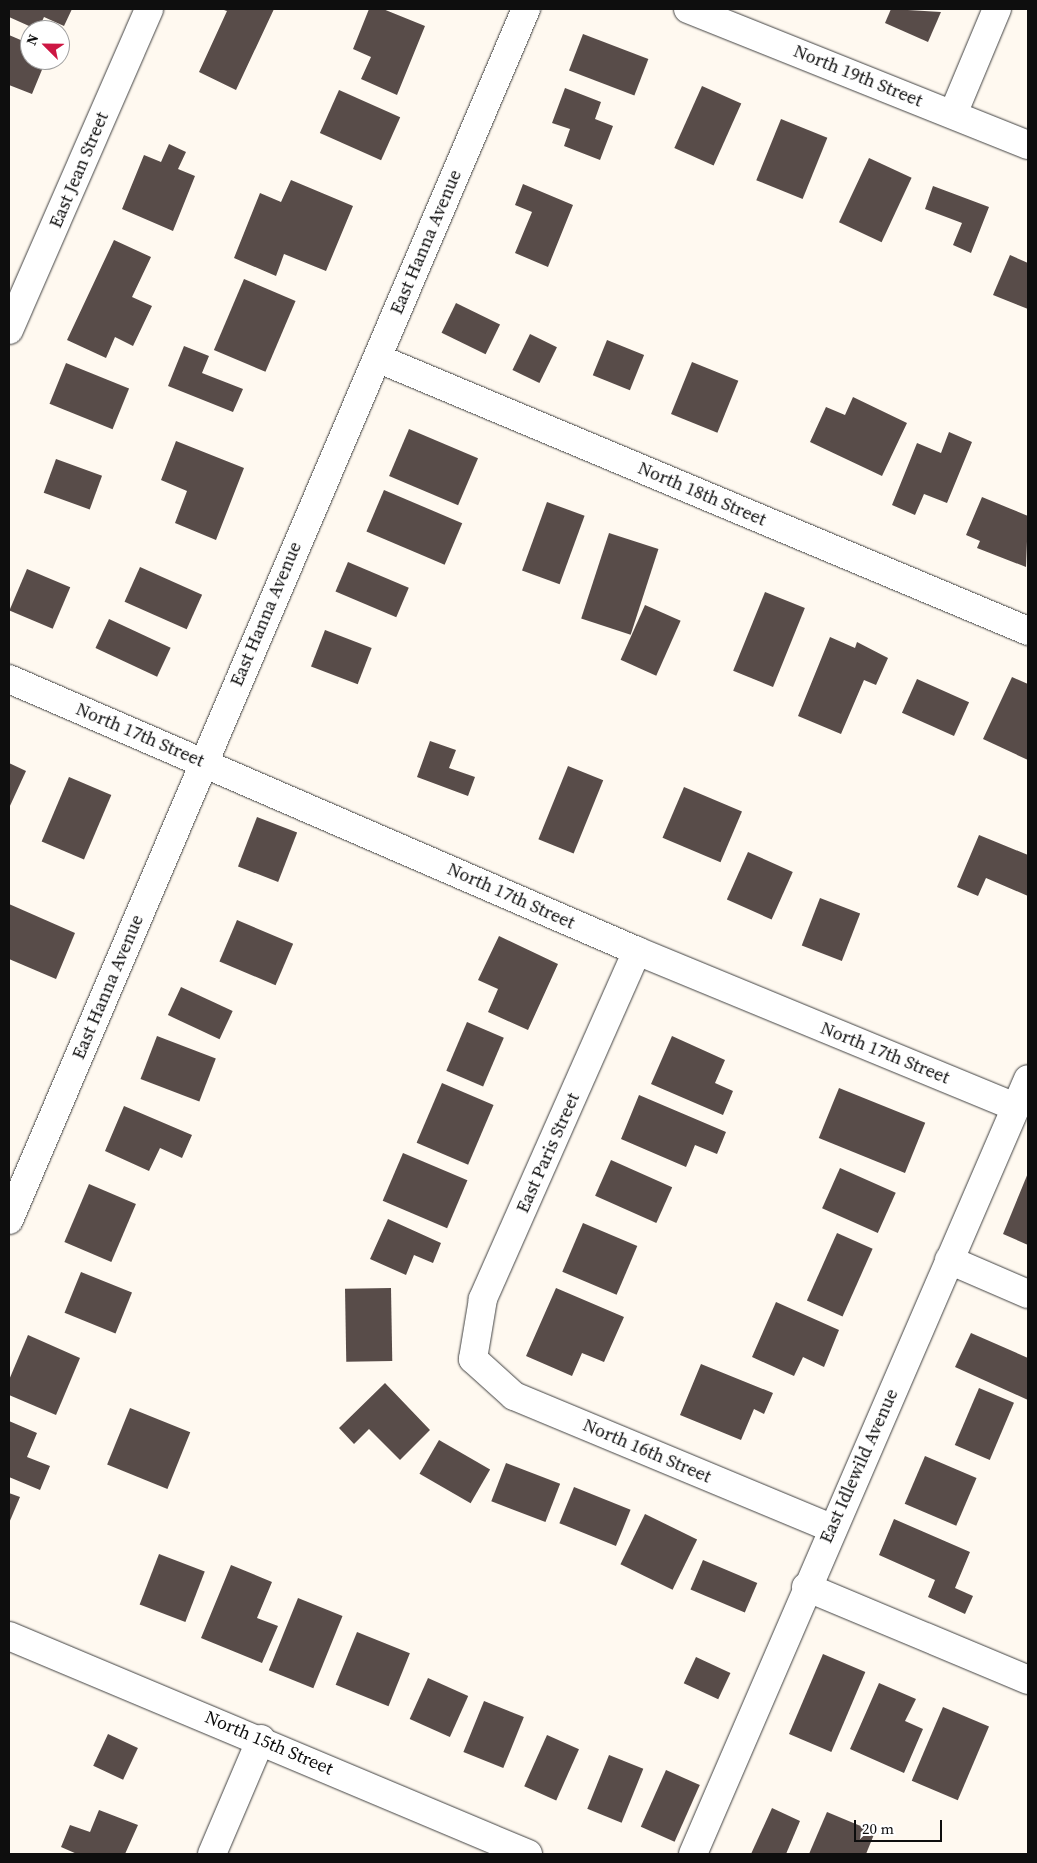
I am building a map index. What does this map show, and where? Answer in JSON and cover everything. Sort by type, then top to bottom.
[{"type":"street","name":"East Jean Street","points":[[9,330],[148,9]]},
{"type":"street","name":"East Hanna Avenue","points":[[9,1220],[526,9]]},
{"type":"street","name":"North 19th Street","points":[[688,9],[1028,145]]},
{"type":"street","points":[[953,114],[997,9]]},
{"type":"street","name":"North 18th Street","points":[[377,358],[1028,631]]},
{"type":"street","name":"North 17th Street","points":[[9,679],[637,951],[1016,1107]]},
{"type":"street","name":"East Paris Street","points":[[473,1359],[483,1299],[637,951]]},
{"type":"street","name":"East Idlewild Avenue","points":[[693,1854],[831,1528],[1028,1079]]},
{"type":"street","points":[[949,1260],[1028,1294]]},
{"type":"street","name":"North 16th Street","points":[[473,1359],[514,1396],[831,1528]]},
{"type":"street","points":[[806,1587],[1028,1680]]},
{"type":"street","name":"North 15th Street","points":[[9,1636],[261,1739],[528,1854]]},
{"type":"street","points":[[212,1854],[261,1739]]},
{"type":"building","points":[[9,9],[72,9],[67,20],[51,20],[44,17],[43,20],[20,20],[20,22],[9,17]]},
{"type":"building","points":[[221,9],[274,9],[236,90],[199,72],[227,11]]},
{"type":"building","points":[[369,9],[383,9],[425,26],[397,95],[361,79],[371,57],[353,49]]},
{"type":"building","points":[[891,9],[941,12],[928,42],[885,23]]},
{"type":"building","points":[[583,34],[648,59],[634,95],[569,70]]},
{"type":"building","points":[[9,35],[20,40],[20,70],[42,70],[32,94],[9,85]]},
{"type":"building","points":[[702,86],[741,103],[714,166],[674,148]]},
{"type":"building","points":[[565,88],[601,102],[595,119],[613,126],[600,160],[564,146],[570,129],[552,123]]},
{"type":"building","points":[[339,90],[400,117],[381,160],[320,133]]},
{"type":"building","points":[[781,119],[827,138],[803,199],[756,180]]},
{"type":"building","points":[[169,144],[186,152],[178,169],[195,176],[173,231],[122,209],[144,155],[161,162]]},
{"type":"building","points":[[869,158],[912,178],[882,242],[839,222]]},
{"type":"building","points":[[291,180],[353,206],[326,271],[284,254],[276,276],[234,258],[260,193],[281,202]]},
{"type":"building","points":[[523,184],[573,205],[548,267],[515,253],[532,212],[515,205]]},
{"type":"building","points":[[933,186],[989,207],[971,253],[953,245],[962,223],[925,209]]},
{"type":"building","points":[[114,240],[151,257],[132,297],[152,306],[133,346],[115,337],[106,358],[67,340]]},
{"type":"building","points":[[1010,255],[1028,263],[1028,309],[993,295]]},
{"type":"building","points":[[244,279],[296,301],[265,372],[214,350]]},
{"type":"building","points":[[456,303],[500,324],[486,354],[442,333]]},
{"type":"building","points":[[530,334],[557,347],[539,383],[512,370]]},
{"type":"building","points":[[607,340],[644,355],[630,390],[593,375]]},
{"type":"building","points":[[184,346],[209,356],[202,373],[243,389],[233,412],[168,386]]},
{"type":"building","points":[[692,362],[738,381],[717,433],[671,414]]},
{"type":"building","points":[[66,363],[129,388],[113,429],[50,404]]},
{"type":"building","points":[[853,397],[907,423],[882,476],[810,442],[826,407],[845,415]]},
{"type":"building","points":[[409,429],[478,458],[458,505],[389,476]]},
{"type":"building","points":[[949,432],[972,442],[947,503],[924,494],[915,515],[892,505],[917,443],[941,453]]},
{"type":"building","points":[[176,441],[244,468],[216,540],[175,523],[187,491],[161,480]]},
{"type":"building","points":[[56,459],[102,476],[90,510],[44,493]]},
{"type":"building","points":[[384,490],[462,523],[445,565],[366,531]]},
{"type":"building","points":[[982,497],[1028,516],[1026,567],[977,548],[980,541],[966,535]]},
{"type":"building","points":[[547,502],[585,516],[560,584],[522,571]]},
{"type":"building","points":[[609,533],[658,549],[631,635],[581,619]]},
{"type":"building","points":[[348,562],[409,588],[396,617],[335,591]]},
{"type":"building","points":[[140,567],[202,595],[187,629],[125,602]]},
{"type":"building","points":[[27,569],[70,587],[53,629],[9,610]]},
{"type":"building","points":[[765,592],[805,608],[773,687],[733,671]]},
{"type":"building","points":[[645,605],[681,621],[656,676],[621,660]]},
{"type":"building","points":[[109,619],[171,648],[157,677],[95,648]]},
{"type":"building","points":[[325,630],[372,648],[358,684],[311,666]]},
{"type":"building","points":[[830,637],[855,648],[857,642],[888,658],[876,685],[864,680],[841,734],[798,716]]},
{"type":"building","points":[[1012,677],[1028,684],[1028,760],[983,739]]},
{"type":"building","points":[[917,679],[969,702],[954,736],[902,713]]},
{"type":"building","points":[[430,741],[456,750],[449,768],[475,777],[468,796],[417,777]]},
{"type":"building","points":[[9,763],[26,771],[9,808]]},
{"type":"building","points":[[568,766],[603,780],[574,853],[538,839]]},
{"type":"building","points":[[69,777],[111,795],[84,859],[42,841]]},
{"type":"building","points":[[684,787],[742,812],[721,862],[663,838]]},
{"type":"building","points":[[257,817],[297,832],[278,882],[238,866]]},
{"type":"building","points":[[979,835],[1028,855],[1028,896],[986,878],[978,896],[957,887]]},
{"type":"building","points":[[748,852],[793,872],[772,919],[727,900]]},
{"type":"building","points":[[820,898],[860,913],[842,961],[802,946]]},
{"type":"building","points":[[9,904],[75,933],[56,979],[9,959]]},
{"type":"building","points":[[237,920],[293,944],[276,985],[219,961]]},
{"type":"building","points":[[499,936],[558,964],[528,1030],[488,1012],[498,989],[478,980]]},
{"type":"building","points":[[181,987],[233,1011],[220,1039],[168,1015]]},
{"type":"building","points":[[467,1022],[504,1038],[483,1086],[446,1071]]},
{"type":"building","points":[[157,1036],[216,1059],[199,1102],[141,1079]]},
{"type":"building","points":[[672,1036],[725,1060],[715,1083],[733,1091],[723,1115],[651,1084]]},
{"type":"building","points":[[442,1083],[494,1105],[468,1165],[417,1143]]},
{"type":"building","points":[[839,1088],[925,1123],[905,1173],[819,1138]]},
{"type":"building","points":[[639,1095],[726,1132],[717,1154],[695,1145],[686,1167],[621,1139]]},
{"type":"building","points":[[124,1106],[192,1135],[182,1158],[160,1148],[149,1171],[105,1151]]},
{"type":"building","points":[[403,1153],[467,1180],[447,1228],[383,1201]]},
{"type":"building","points":[[611,1160],[672,1187],[656,1223],[595,1196]]},
{"type":"building","points":[[840,1168],[896,1193],[878,1233],[822,1208]]},
{"type":"building","points":[[1028,1173],[1028,1245],[1003,1234]]},
{"type":"building","points":[[89,1184],[136,1204],[111,1262],[64,1242]]},
{"type":"building","points":[[388,1219],[441,1243],[433,1263],[414,1255],[406,1275],[370,1259]]},
{"type":"building","points":[[583,1223],[637,1246],[617,1295],[562,1272]]},
{"type":"building","points":[[837,1233],[873,1249],[843,1316],[807,1301]]},
{"type":"building","points":[[81,1272],[132,1293],[116,1333],[65,1313]]},
{"type":"building","points":[[391,1288],[392,1361],[346,1362],[345,1289]]},
{"type":"building","points":[[556,1288],[624,1317],[604,1362],[582,1353],[572,1376],[526,1356]]},
{"type":"building","points":[[776,1302],[839,1330],[824,1367],[803,1357],[794,1376],[752,1357]]},
{"type":"building","points":[[971,1333],[1028,1358],[1028,1400],[955,1367]]},
{"type":"building","points":[[28,1335],[80,1358],[56,1415],[9,1395],[9,1380]]},
{"type":"building","points":[[701,1364],[773,1393],[764,1414],[754,1409],[741,1440],[680,1415]]},
{"type":"building","points":[[385,1383],[430,1430],[400,1460],[369,1429],[354,1444],[339,1428]]},
{"type":"building","points":[[979,1388],[1014,1403],[990,1460],[955,1445]]},
{"type":"building","points":[[130,1408],[190,1432],[167,1489],[107,1465]]},
{"type":"building","points":[[9,1421],[37,1433],[27,1457],[50,1466],[40,1490],[9,1477]]},
{"type":"building","points":[[439,1440],[490,1470],[471,1503],[419,1474]]},
{"type":"building","points":[[925,1456],[977,1478],[956,1526],[905,1504]]},
{"type":"building","points":[[506,1463],[560,1484],[545,1522],[491,1501]]},
{"type":"building","points":[[574,1487],[631,1510],[616,1546],[559,1523]]},
{"type":"building","points":[[9,1493],[20,1497],[9,1523]]},
{"type":"building","points":[[645,1514],[697,1539],[673,1590],[620,1564]]},
{"type":"building","points":[[894,1519],[970,1552],[955,1588],[973,1596],[965,1614],[928,1597],[935,1580],[879,1555]]},
{"type":"building","points":[[159,1554],[205,1572],[185,1622],[140,1604]]},
{"type":"building","points":[[703,1560],[757,1583],[745,1613],[690,1589]]},
{"type":"building","points":[[231,1565],[272,1582],[257,1618],[278,1626],[262,1663],[201,1638]]},
{"type":"building","points":[[298,1598],[343,1616],[313,1688],[269,1670]]},
{"type":"building","points":[[357,1632],[410,1653],[388,1706],[336,1685]]},
{"type":"building","points":[[823,1654],[865,1672],[831,1752],[789,1734]]},
{"type":"building","points":[[696,1657],[730,1673],[718,1699],[684,1683]]},
{"type":"building","points":[[428,1678],[468,1696],[450,1737],[410,1719]]},
{"type":"building","points":[[879,1683],[916,1699],[905,1721],[923,1729],[904,1773],[850,1749]]},
{"type":"building","points":[[484,1701],[524,1717],[503,1768],[463,1752]]},
{"type":"building","points":[[943,1707],[989,1727],[958,1800],[912,1781]]},
{"type":"building","points":[[108,1734],[138,1748],[123,1780],[93,1766]]},
{"type":"building","points":[[547,1735],[579,1749],[556,1800],[524,1786]]},
{"type":"building","points":[[609,1755],[643,1769],[622,1823],[587,1809]]},
{"type":"building","points":[[666,1770],[700,1785],[675,1842],[641,1827]]},
{"type":"building","points":[[772,1808],[800,1821],[786,1854],[751,1854]]},
{"type":"building","points":[[99,1810],[138,1825],[125,1854],[77,1854],[61,1847],[70,1825],[90,1832]]},
{"type":"building","points":[[827,1812],[875,1832],[866,1854],[809,1854]]}]
